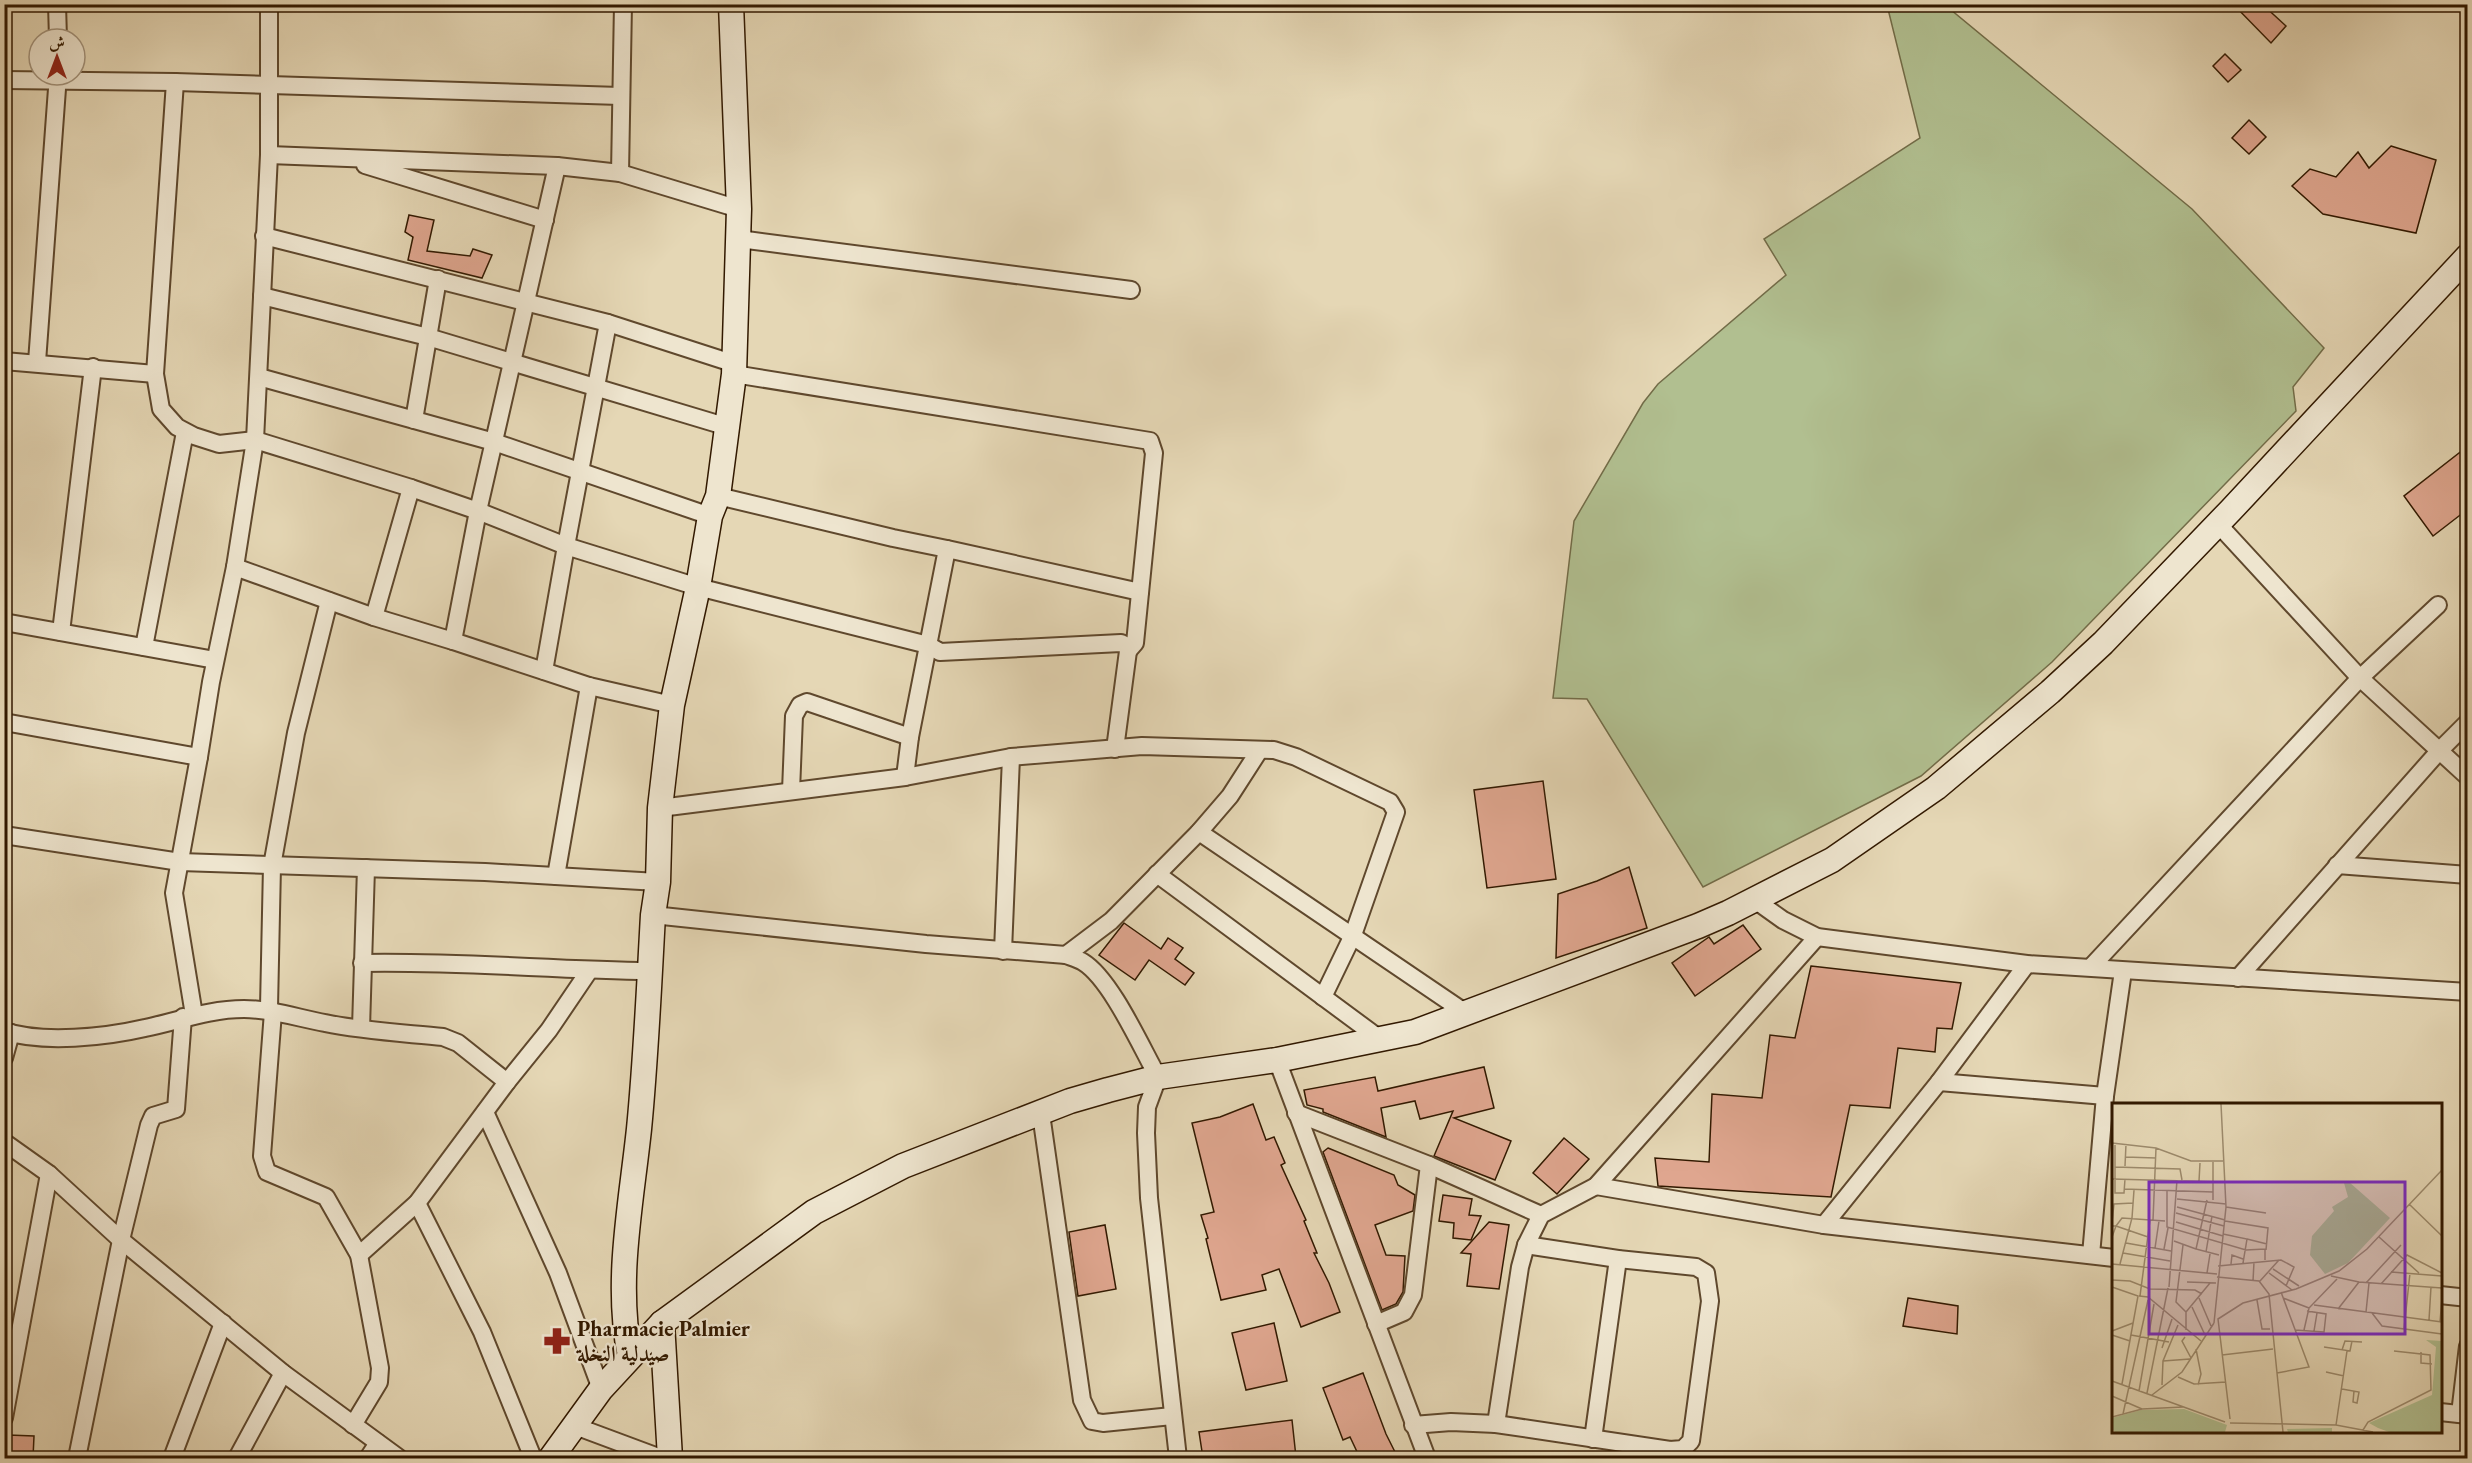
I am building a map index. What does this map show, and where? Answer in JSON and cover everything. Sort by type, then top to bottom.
[{"type":"main road","points":[[630,1356],[624,1325],[623,1296],[627,1227],[639,1128],[653,915],[658,882],[660,808],[672,705],[714,506],[728,427],[734,369],[739,209],[731,4]]},
{"type":"main road","points":[[551,1458],[601,1389],[662,1323],[814,1212],[903,1166],[1070,1101],[1158,1077],[1277,1060],[1415,1032],[1698,926],[1755,900],[1832,860],[1936,788],[2050,692],[2103,643],[2218,524],[2468,256]]},
{"type":"main road","points":[[662,1323],[670,1458]]},
{"type":"street","points":[[57,4],[58,27]]},
{"type":"street","points":[[77,1458],[121,1240],[149,1125],[153,1116],[176,1109],[189,1016],[174,893],[200,757],[215,660],[235,567],[255,440],[269,155],[269,4]]},
{"type":"street","points":[[620,173],[623,4]]},
{"type":"street","points":[[4,80],[27,80]]},
{"type":"street","points":[[87,80],[620,96]]},
{"type":"street","points":[[175,82],[155,374],[161,408],[184,432],[219,444],[255,440],[478,511],[566,546],[698,587],[928,645],[940,652],[1120,644],[1127,646],[1115,748]]},
{"type":"street","points":[[37,362],[57,87]]},
{"type":"street","points":[[269,155],[557,166],[620,173],[739,209]]},
{"type":"street","points":[[344,158],[545,220]]},
{"type":"street","points":[[453,641],[478,511],[557,166]]},
{"type":"street","points":[[264,236],[608,323],[734,369],[1150,441],[1154,453],[1135,643],[1128,651]]},
{"type":"street","points":[[739,239],[1131,290]]},
{"type":"street","points":[[414,420],[438,279]]},
{"type":"street","points":[[262,296],[428,337],[728,427]]},
{"type":"street","points":[[544,671],[608,323]]},
{"type":"street","points":[[4,361],[37,362],[155,374]]},
{"type":"street","points":[[61,632],[93,368]]},
{"type":"street","points":[[259,377],[494,442],[580,472],[714,506],[893,538],[1140,592]]},
{"type":"street","points":[[144,647],[184,432]]},
{"type":"street","points":[[374,617],[411,489]]},
{"type":"street","points":[[2218,524],[2360,678],[2468,777]]},
{"type":"street","points":[[905,777],[910,737],[947,549]]},
{"type":"street","points":[[235,567],[374,617],[589,686],[672,705]]},
{"type":"street","points":[[329,601],[296,733],[272,866],[269,1007],[273,1012],[263,1161],[267,1172],[326,1197],[359,1255],[380,1368],[379,1382],[353,1425]]},
{"type":"street","points":[[2091,967],[2360,678],[2438,605]]},
{"type":"street","points":[[4,621],[215,660]]},
{"type":"street","points":[[556,876],[589,686]]},
{"type":"street","points":[[791,791],[794,716],[800,705],[807,702],[910,737]]},
{"type":"street","points":[[4,722],[200,757]]},
{"type":"street","points":[[2238,978],[2440,750],[2468,722]]},
{"type":"street","points":[[660,808],[905,777],[1011,757],[1115,748],[1197,746],[1274,750],[1296,757],[1393,805],[1396,812],[1353,935],[1323,997]]},
{"type":"street","points":[[1065,956],[1111,921],[1199,832],[1230,796],[1259,751]]},
{"type":"street","points":[[1003,951],[1011,757]]},
{"type":"street","points":[[1199,832],[1466,1013]]},
{"type":"street","points":[[4,836],[180,862],[658,882]]},
{"type":"street","points":[[2337,865],[2468,875]]},
{"type":"street","points":[[361,1028],[366,868]]},
{"type":"street","points":[[1157,874],[1380,1039]]},
{"type":"street","points":[[1755,900],[1783,920],[1817,937],[2027,964],[2468,992]]},
{"type":"street","points":[[653,915],[1065,956],[1082,962],[1106,985],[1158,1077],[1147,1107],[1149,1198],[1178,1458]]},
{"type":"street","points":[[1496,1424],[1520,1268],[1526,1245],[1541,1215],[1596,1186],[1817,937]]},
{"type":"street","points":[[362,963],[420,962],[589,971],[650,971]]},
{"type":"street","points":[[1824,1225],[1939,1082],[2027,964]]},
{"type":"street","points":[[359,1255],[417,1203],[507,1082],[549,1030],[589,971]]},
{"type":"street","points":[[2091,1255],[2105,1096],[2123,971]]},
{"type":"street","points":[[4,1059],[8,1032],[78,1036],[144,1028],[189,1016],[241,1009],[262,1009],[327,1024],[443,1037],[458,1043],[507,1082]]},
{"type":"street","points":[[1277,1060],[1427,1458]]},
{"type":"street","points":[[1939,1082],[2105,1096]]},
{"type":"street","points":[[485,1112],[558,1273],[601,1389]]},
{"type":"street","points":[[1296,1113],[1429,1165],[1541,1215]]},
{"type":"street","points":[[1041,1114],[1082,1400],[1086,1413],[1092,1421],[1103,1423],[1172,1416]]},
{"type":"street","points":[[4,1142],[49,1174],[121,1240],[283,1372],[399,1458]]},
{"type":"street","points":[[1376,1324],[1404,1312],[1411,1302],[1429,1165]]},
{"type":"street","points":[[4,1418],[49,1174]]},
{"type":"street","points":[[1596,1186],[1824,1225],[2112,1258]]},
{"type":"street","points":[[417,1203],[482,1332],[533,1458]]},
{"type":"street","points":[[1413,1425],[1450,1422],[1496,1424],[1670,1450],[1683,1449],[1691,1441],[1710,1301],[1706,1273],[1696,1268],[1526,1245]]},
{"type":"street","points":[[1593,1439],[1618,1259]]},
{"type":"street","points":[[2442,1295],[2468,1298]]},
{"type":"street","points":[[172,1458],[224,1323]]},
{"type":"street","points":[[2442,1412],[2464,1414],[2468,1346]]},
{"type":"street","points":[[237,1458],[283,1372]]},
{"type":"street","points":[[575,1426],[661,1458]]},
{"type":"street","points":[[368,1458],[378,1443]]},
{"type":"green space","points":[[1887,5],[1945,5],[2192,209],[2324,348],[2293,387],[2296,411],[2052,662],[1921,776],[1703,887],[1587,699],[1553,698],[1574,521],[1643,403],[1658,384],[1786,275],[1764,239],[1920,138]]},
{"type":"building","points":[[2233,4],[2262,4],[2286,26],[2271,43]]},
{"type":"building","points":[[2225,54],[2241,70],[2228,82],[2213,66]]},
{"type":"building","points":[[2249,120],[2266,137],[2249,154],[2232,138]]},
{"type":"building","points":[[2391,146],[2436,160],[2416,233],[2323,214],[2292,186],[2310,169],[2336,177],[2358,152],[2369,168]]},
{"type":"building","points":[[409,215],[434,220],[427,251],[470,256],[473,249],[492,255],[482,278],[408,260],[413,237],[405,232]]},
{"type":"building","points":[[2468,446],[2468,509],[2433,536],[2404,496]]},
{"type":"building","points":[[1543,781],[1556,879],[1487,888],[1474,790]]},
{"type":"building","points":[[1629,867],[1647,928],[1556,958],[1558,894]]},
{"type":"building","points":[[1124,923],[1161,949],[1168,938],[1183,948],[1175,959],[1194,973],[1185,985],[1149,960],[1135,980],[1099,955]]},
{"type":"building","points":[[1743,925],[1761,949],[1695,996],[1672,963],[1709,937],[1714,944]]},
{"type":"building","points":[[1811,966],[1961,983],[1952,1029],[1937,1028],[1935,1052],[1898,1048],[1890,1108],[1850,1105],[1831,1197],[1658,1186],[1655,1158],[1709,1162],[1712,1094],[1762,1098],[1770,1035],[1795,1038]]},
{"type":"building","points":[[1484,1067],[1494,1108],[1454,1118],[1511,1141],[1495,1180],[1434,1156],[1453,1111],[1420,1119],[1415,1101],[1381,1108],[1386,1137],[1323,1112],[1323,1109],[1307,1105],[1304,1090],[1375,1077],[1378,1091]]},
{"type":"building","points":[[1253,1104],[1266,1140],[1274,1137],[1285,1163],[1281,1165],[1306,1220],[1304,1221],[1317,1253],[1314,1253],[1340,1312],[1301,1327],[1279,1269],[1262,1275],[1266,1290],[1221,1300],[1206,1239],[1208,1238],[1201,1215],[1214,1212],[1192,1123],[1220,1117]]},
{"type":"building","points":[[1564,1138],[1589,1159],[1557,1194],[1533,1173]]},
{"type":"building","points":[[1328,1148],[1394,1175],[1398,1185],[1415,1195],[1413,1211],[1375,1225],[1386,1255],[1405,1256],[1403,1292],[1396,1304],[1382,1310],[1323,1152]]},
{"type":"building","points":[[1443,1195],[1472,1199],[1469,1215],[1481,1216],[1471,1240],[1453,1238],[1454,1223],[1439,1221]]},
{"type":"building","points":[[1489,1222],[1509,1225],[1499,1289],[1467,1286],[1471,1254],[1461,1253]]},
{"type":"building","points":[[1105,1225],[1116,1289],[1078,1296],[1069,1232]]},
{"type":"building","points":[[1908,1298],[1958,1306],[1957,1334],[1903,1326]]},
{"type":"building","points":[[1274,1323],[1287,1381],[1246,1390],[1232,1333]]},
{"type":"building","points":[[1363,1373],[1386,1434],[1398,1458],[1360,1458],[1350,1437],[1343,1440],[1323,1388]]},
{"type":"building","points":[[1292,1420],[1296,1457],[1203,1458],[1199,1432]]},
{"type":"building","points":[[8,1435],[34,1436],[33,1458],[7,1458]]},
{"type":"place","name":"Pharmacie Palmier صيدلية النخلة","points":[[557,1341]]}]
